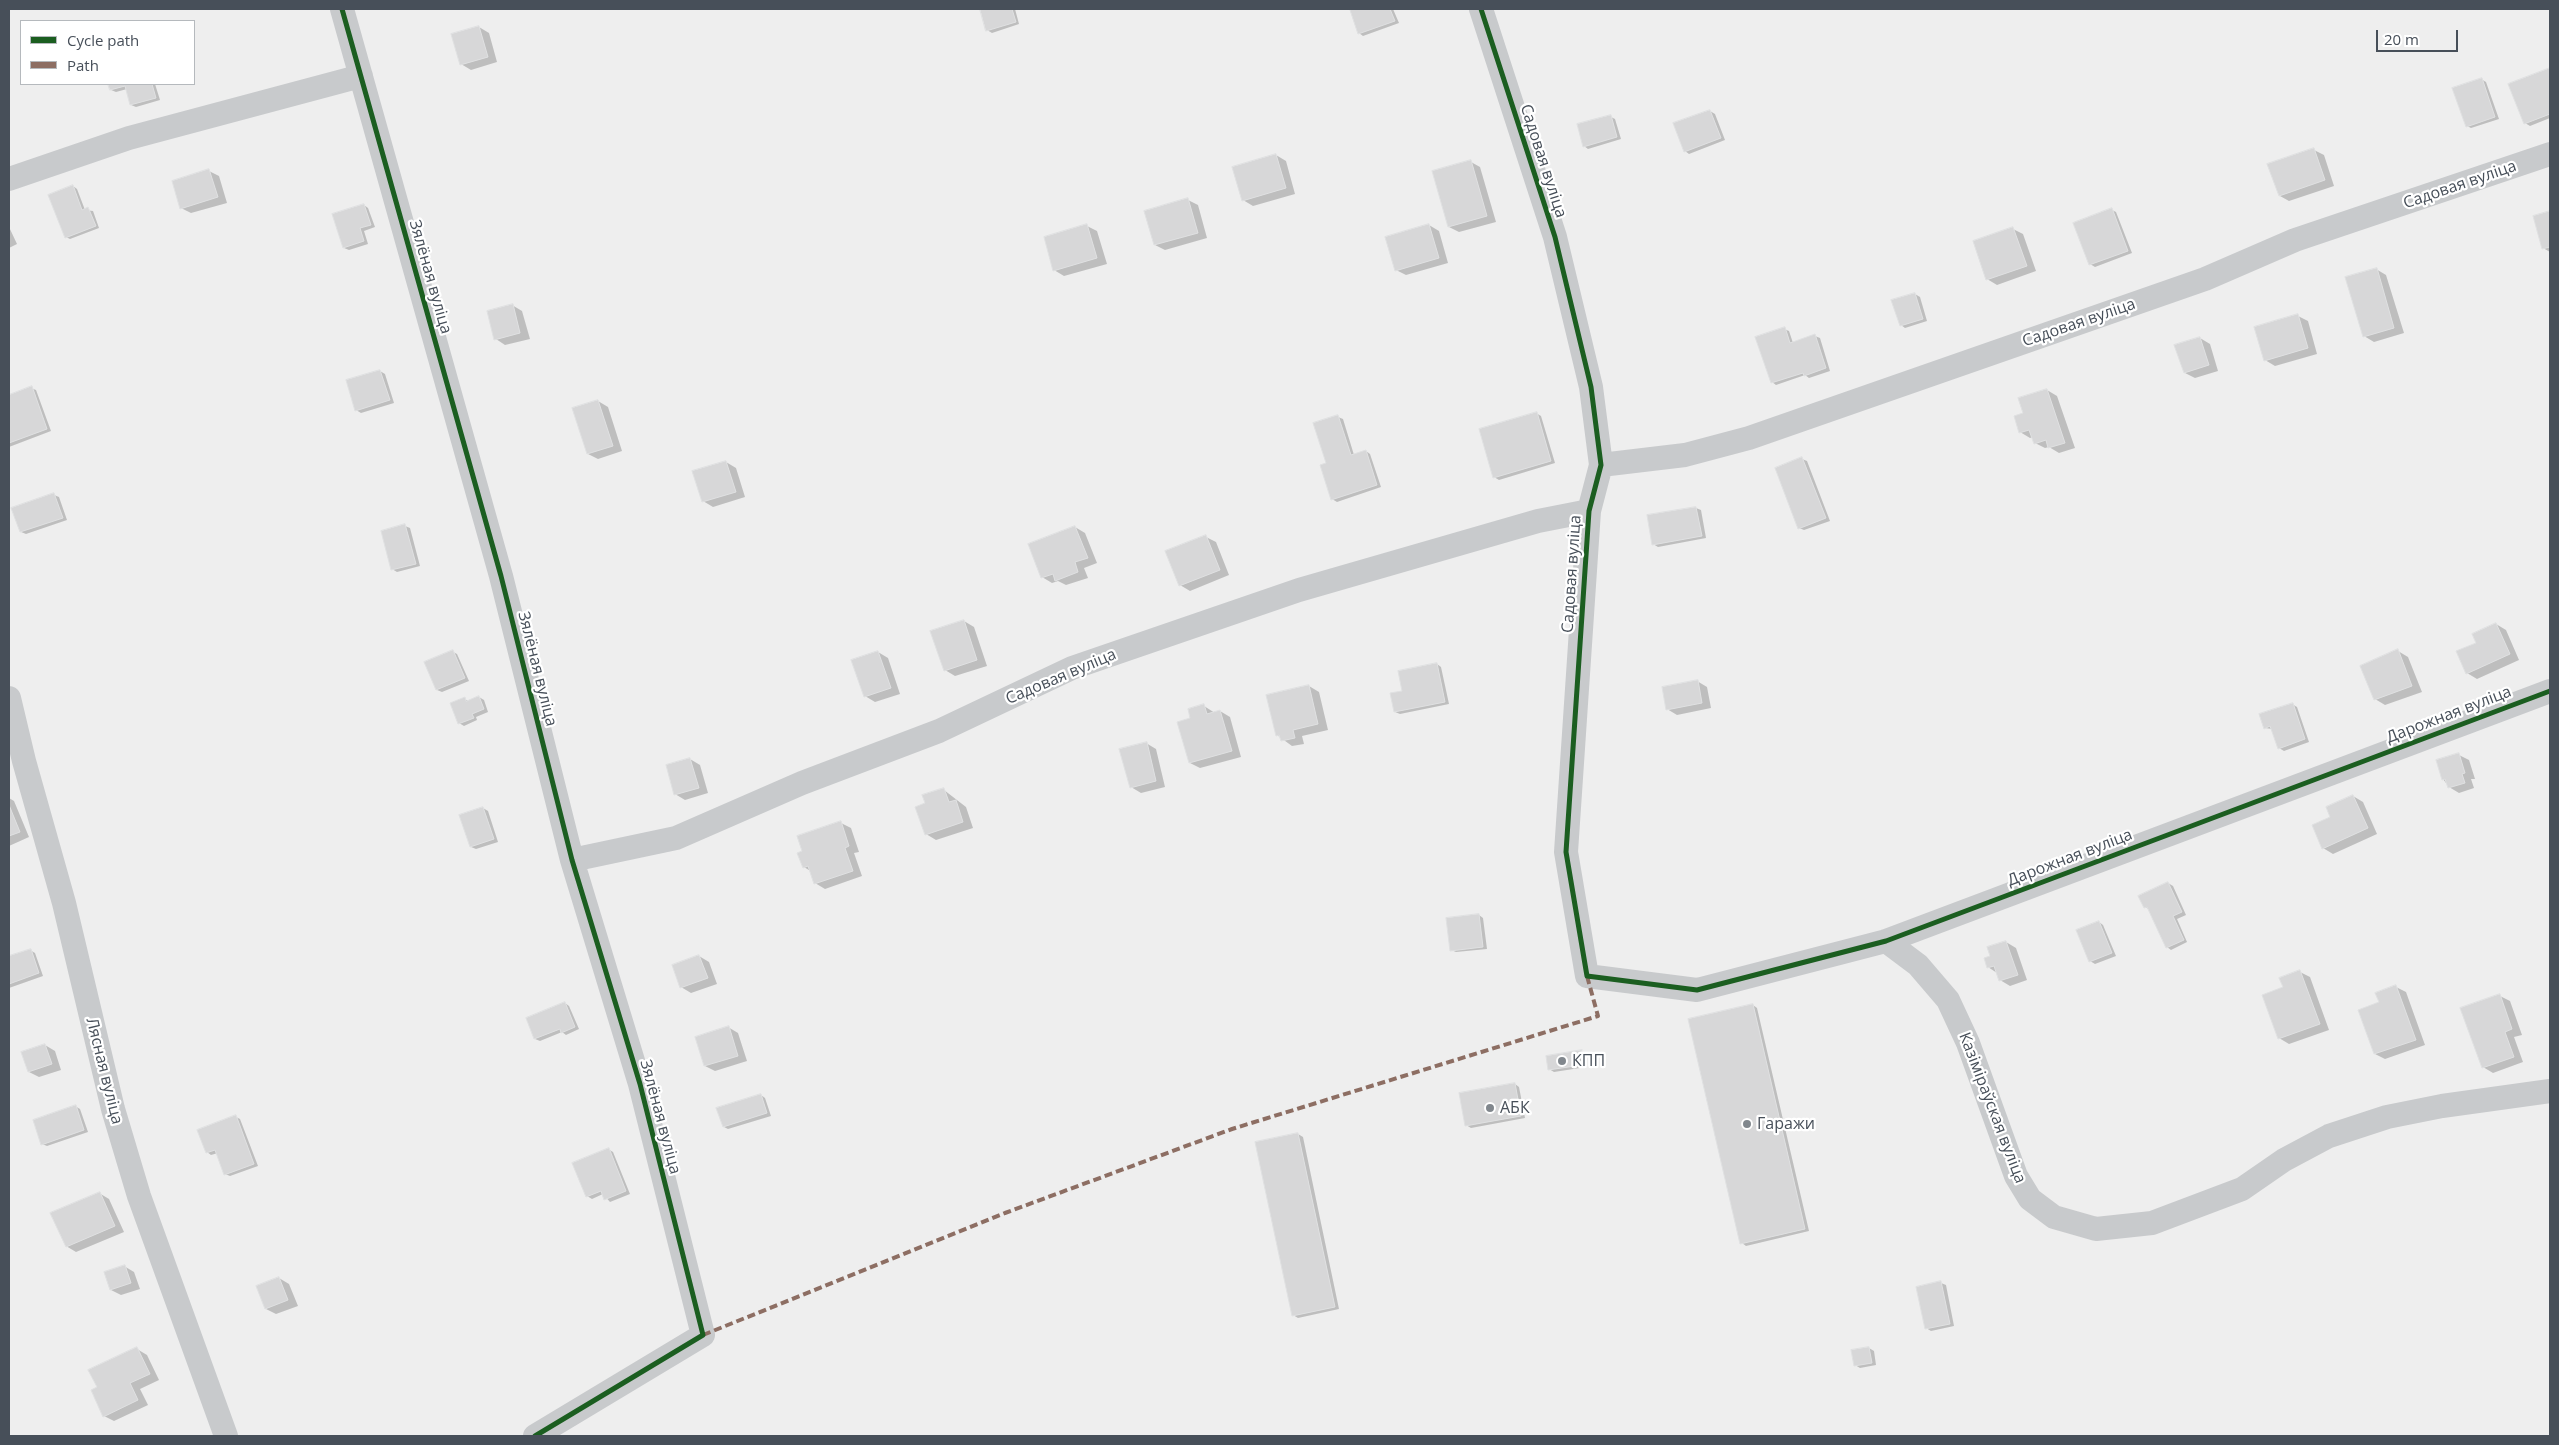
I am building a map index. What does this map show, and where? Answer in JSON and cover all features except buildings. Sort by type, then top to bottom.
[{"type":"street","name":"Зялёная вуліца","points":[[342,9],[501,576],[572,860],[640,1084],[703,1335],[535,1436]]},
{"type":"street","name":"Садовая вуліца","points":[[1481,9],[1555,237],[1591,387],[1601,465],[1588,511],[1566,852],[1587,976]]},
{"type":"street","points":[[9,179],[129,138],[361,76]]},
{"type":"street","name":"Садовая вуліца","points":[[1601,465],[1685,455],[1749,438],[2205,279],[2295,240],[2550,154]]},
{"type":"street","name":"Садовая вуліца","points":[[572,860],[676,838],[802,783],[939,731],[1072,668],[1299,590],[1538,521],[1588,511]]},
{"type":"street","name":"Дарожная вуліца","points":[[1587,976],[1697,990],[1886,941],[2550,691]]},
{"type":"street","name":"Лясная вуліца","points":[[9,698],[24,761],[64,903],[112,1109],[139,1196],[226,1436]]},
{"type":"street","name":"Казіміраўская вуліца","points":[[1886,941],[1918,965],[1948,1000],[1968,1043],[2016,1176],[2030,1200],[2054,1218],[2096,1229],[2152,1223],[2242,1189],[2284,1160],[2329,1136],[2387,1117],[2442,1106],[2550,1091]]},
{"type":"marked path","points":[[703,1335],[1005,1213],[1232,1129],[1598,1016],[1587,976]]},
{"type":"cycle path","points":[[342,9],[501,576],[572,860],[640,1084],[703,1335],[535,1436]]},
{"type":"cycle path","points":[[1481,9],[1555,237],[1591,387],[1601,465],[1589,511],[1566,852],[1587,976],[1697,990],[1886,941],[2550,691]]},
{"type":"place","name":"КПП","points":[[1562,1061]]},
{"type":"place","name":"АБК","points":[[1490,1108]]},
{"type":"place","name":"Гаражи","points":[[1747,1124]]}]
